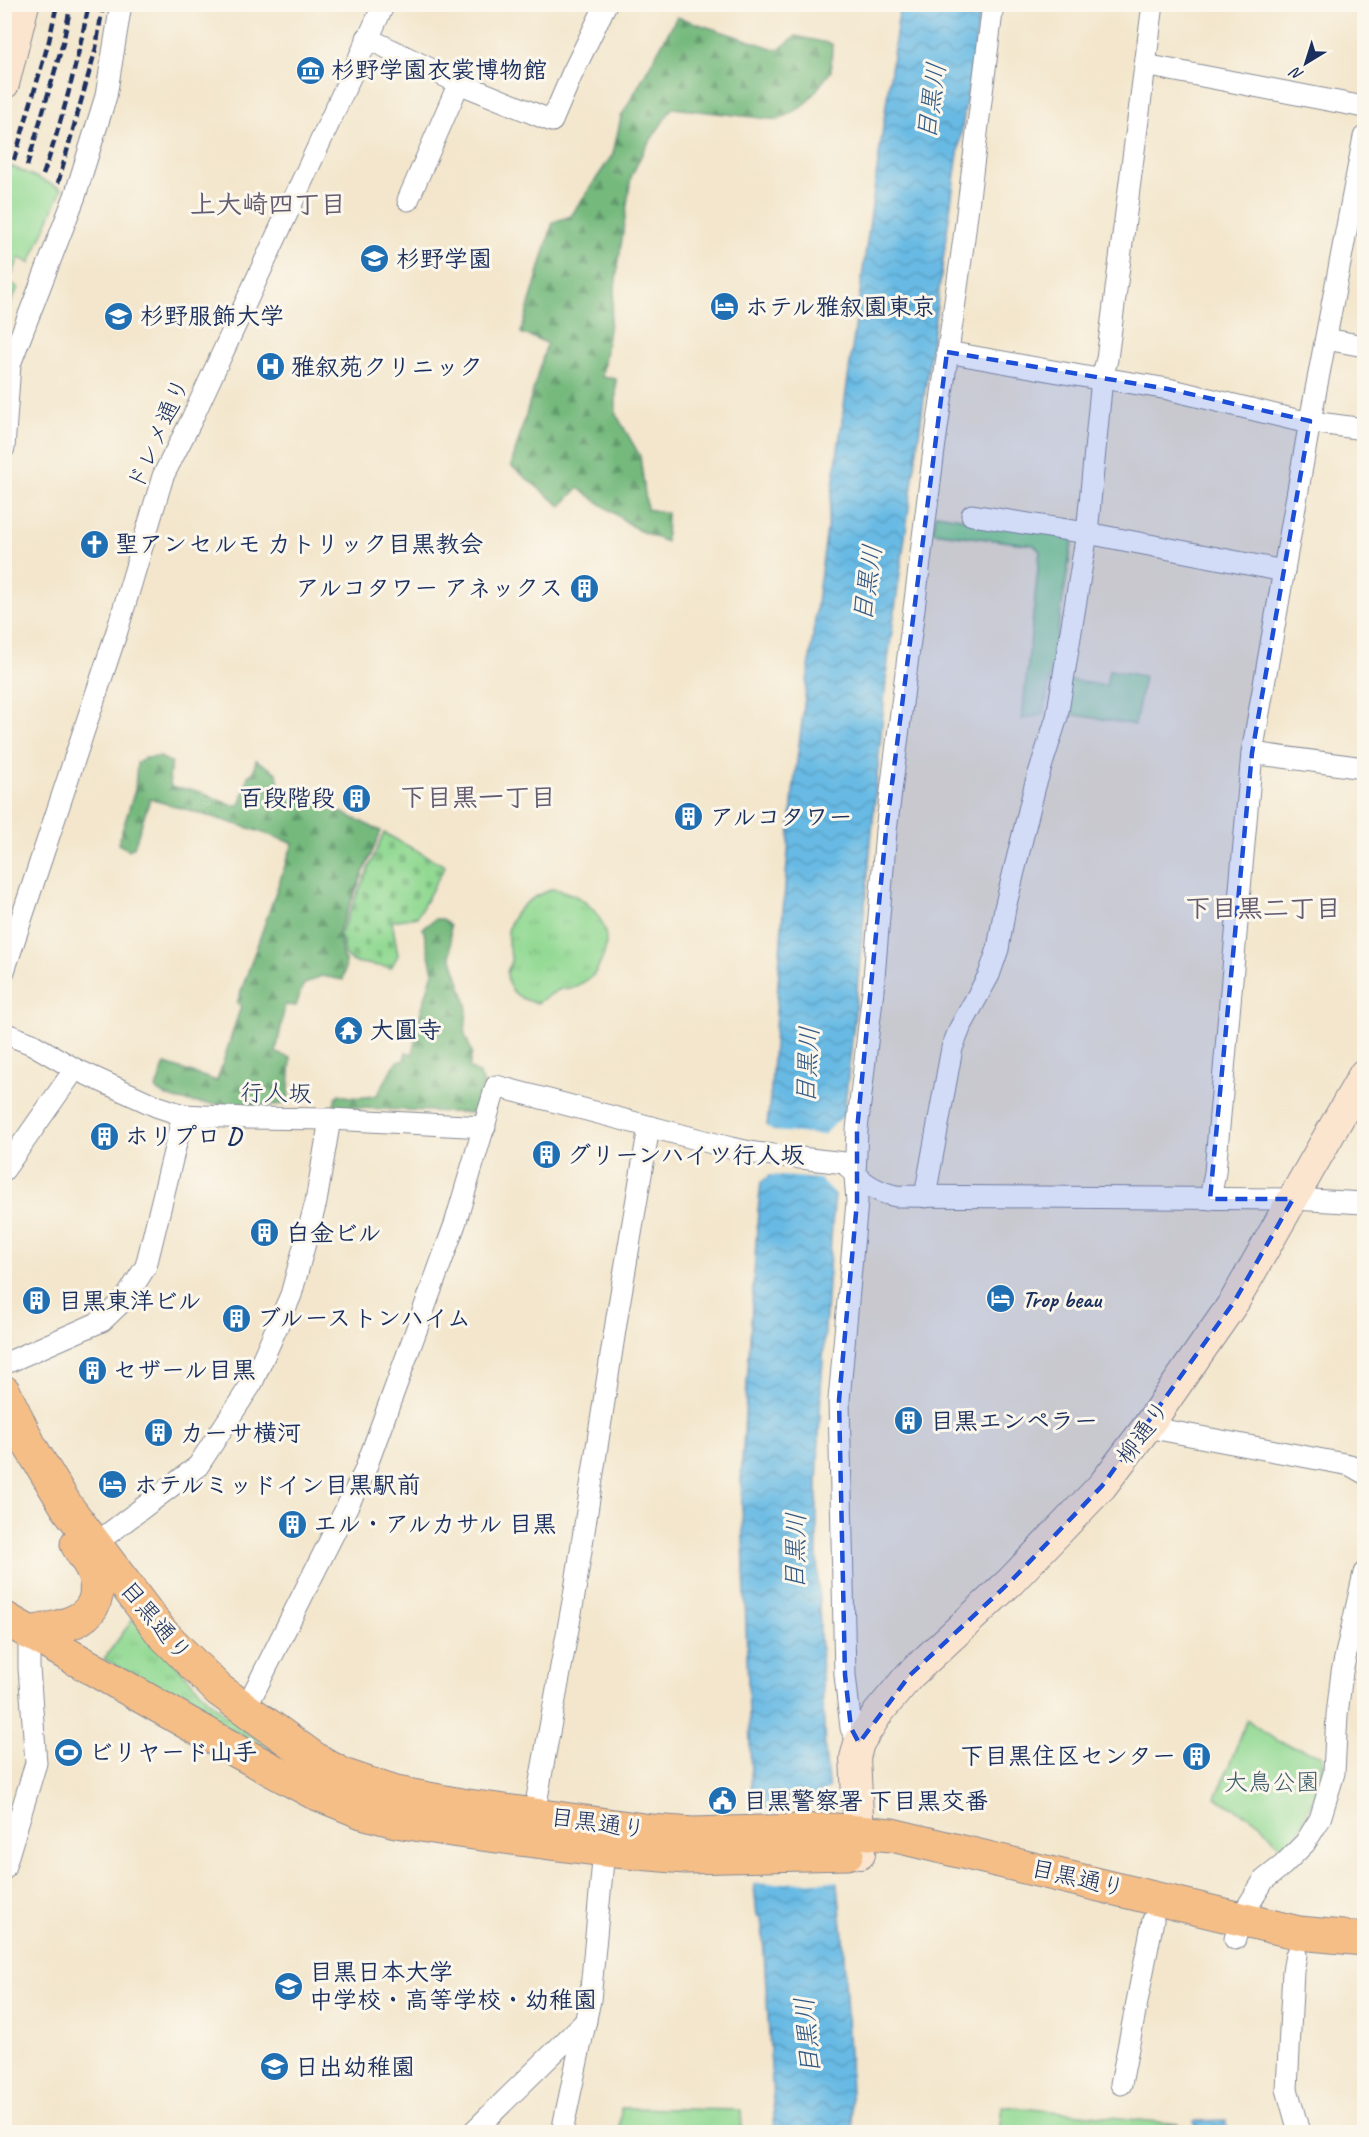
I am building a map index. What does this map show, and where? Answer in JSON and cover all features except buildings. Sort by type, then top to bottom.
[{"type":"main road","name":"目黒通り","points":[[4,1392],[30,1446],[68,1507],[162,1633],[219,1690],[319,1762],[343,1775],[396,1794],[461,1805],[604,1850],[685,1857],[748,1845],[926,1842],[1238,1928],[1296,1955],[1365,1962]]},
{"type":"main road","points":[[17,1625],[65,1626],[81,1618],[93,1608],[96,1592],[95,1576],[73,1539],[68,1507]]},
{"type":"main road","name":"目黒通り","points":[[17,1625],[237,1751],[335,1801],[396,1821],[693,1834],[748,1845]]},
{"type":"main road","name":"目黒通り","points":[[848,1842],[921,1863],[1153,1920],[1365,1939]]},
{"type":"street","points":[[4,84],[24,4]]},
{"type":"street","points":[[4,448],[10,364],[75,196],[106,96],[121,4]]},
{"type":"street","name":"ドレメ通り","points":[[4,971],[113,642],[168,462],[196,408],[384,4]]},
{"type":"street","points":[[367,38],[459,83],[552,121],[606,4]]},
{"type":"street","points":[[848,1842],[855,1758],[859,1743],[851,1728],[845,1675],[839,1400],[857,1202],[850,1170],[857,1130],[873,990],[886,831],[993,4]]},
{"type":"street","points":[[926,1197],[952,1048],[960,1028],[989,975],[998,949],[1005,908],[1035,786],[1057,717],[1087,533],[1102,378],[1107,359],[1153,4]]},
{"type":"street","points":[[1145,65],[1365,107]]},
{"type":"street","points":[[408,200],[459,83]]},
{"type":"street","points":[[1210,1199],[1215,1172],[1252,753],[1310,421],[1365,137]]},
{"type":"street","points":[[1326,339],[1365,346]]},
{"type":"street","points":[[947,352],[1168,389],[1279,416],[1365,429]]},
{"type":"street","points":[[972,514],[1087,533],[1284,571]]},
{"type":"street","points":[[1252,753],[1365,768]]},
{"type":"street","name":"行人坂","points":[[4,1033],[54,1055],[75,1069],[156,1106],[183,1115],[485,1126]]},
{"type":"street","points":[[4,1170],[75,1069]]},
{"type":"street","name":"柳通り","points":[[859,1743],[878,1713],[910,1675],[1011,1581],[1102,1486],[1147,1427],[1234,1302],[1365,1074]]},
{"type":"street","points":[[244,1707],[254,1692],[364,1473],[455,1224],[496,1086],[759,1153],[850,1170],[883,1193],[926,1197],[1293,1199],[1365,1203]]},
{"type":"street","points":[[4,1364],[102,1321],[126,1299],[146,1266],[183,1115]]},
{"type":"street","points":[[95,1544],[198,1466],[252,1383],[291,1295],[316,1202],[330,1119]]},
{"type":"street","points":[[534,1828],[650,1127]]},
{"type":"street","points":[[1147,1427],[1350,1465],[1365,1473]]},
{"type":"street","points":[[1238,1928],[1264,1880],[1305,1843],[1320,1819],[1334,1773],[1342,1672],[1365,1573]]},
{"type":"street","points":[[4,1869],[36,1763],[28,1668],[17,1625]]},
{"type":"street","points":[[562,2133],[591,2000],[604,1850]]},
{"type":"street","points":[[1121,2084],[1153,1920]]},
{"type":"street","points":[[1296,1955],[1293,1971],[1287,2089],[1299,2133]]},
{"type":"street","points":[[473,2133],[586,2021]]},
{"type":"highlighted area","points":[[947,352],[1168,389],[1310,421],[1252,753],[1210,1199],[1293,1199],[1234,1302],[1102,1486],[1011,1581],[910,1675],[859,1743],[851,1728],[845,1675],[839,1400],[857,1202],[857,1130],[886,831]]},
{"type":"green space","points":[[677,17],[778,50],[796,36],[832,44],[831,71],[805,105],[779,120],[672,108],[644,150],[631,177],[602,377],[616,379],[616,414],[640,456],[647,509],[667,513],[666,542],[638,530],[578,488],[561,506],[511,466],[547,343],[521,333],[553,222],[571,216],[613,154],[621,117]]},
{"type":"green space","points":[[6,164],[62,189],[30,263],[19,258],[9,282],[18,287],[5,317]]},
{"type":"green space","points":[[936,514],[1073,537],[1044,714],[1022,719],[1040,551],[1034,545],[933,532]]},
{"type":"green space","points":[[1109,670],[1144,676],[1135,725],[1064,713],[1069,680],[1106,686]]},
{"type":"green space","points":[[160,757],[172,763],[169,776],[171,787],[196,791],[236,806],[241,803],[248,776],[253,773],[256,760],[277,773],[279,786],[381,831],[338,933],[343,958],[346,962],[343,980],[321,976],[303,985],[296,1006],[285,1005],[276,1053],[291,1058],[288,1104],[197,1103],[164,1095],[156,1088],[165,1064],[217,1081],[241,1006],[237,1003],[293,843],[150,799],[134,847],[129,850],[118,844],[135,790],[137,763],[145,758]]},
{"type":"green space","points":[[384,833],[445,866],[417,917],[392,921],[398,955],[391,968],[354,962],[345,956],[340,934]]},
{"type":"green space","points":[[553,889],[576,897],[595,912],[605,933],[606,944],[603,957],[591,977],[576,986],[558,990],[537,1003],[520,997],[509,985],[507,973],[511,958],[508,932],[515,915],[521,908],[536,897]]},
{"type":"green space","points":[[435,919],[442,919],[450,926],[451,956],[467,1005],[465,1035],[472,1052],[469,1068],[478,1073],[484,1083],[473,1113],[337,1107],[334,1104],[339,1094],[358,1098],[377,1095],[397,1061],[404,1061],[406,1052],[413,1054],[420,1015],[433,972],[423,928]]},
{"type":"green space","points":[[133,1619],[211,1702],[249,1734],[326,1783],[104,1659]]},
{"type":"green space","name":"大鳥公園","points":[[1247,1720],[1277,1741],[1323,1756],[1322,1775],[1296,1840],[1283,1850],[1259,1822],[1216,1798]]},
{"type":"green space","points":[[1002,2106],[1178,2124],[1178,2132],[999,2132]]},
{"type":"green space","points":[[621,2108],[741,2110],[742,2132],[620,2132]]},
{"type":"water","name":"目黒川","points":[[900,5],[981,5],[955,174],[888,660],[855,1013],[832,1224],[821,1390],[817,1553],[825,1752],[843,1937],[853,2132],[775,2132],[763,1937],[761,1919],[757,1916],[750,1844],[756,1804],[752,1803],[741,1479],[758,1211],[771,1088],[793,792],[820,579]]},
{"type":"water","points":[[1226,2120],[1226,2132],[1195,2132],[1194,2121]]},
{"type":"pier","points":[[847,1113],[838,1197],[820,1179],[769,1175],[759,1183],[764,1124],[773,1131],[823,1135]]},
{"type":"pier","points":[[832,1788],[840,1881],[751,1884],[748,1839],[752,1810],[790,1808]]},
{"type":"railway","points":[[14,160],[49,41],[57,4]]},
{"type":"railway","points":[[27,166],[63,43],[71,4]]},
{"type":"railway","points":[[43,175],[69,90],[89,4]]},
{"type":"railway","points":[[58,183],[96,48],[103,4]]},
{"type":"place","name":"杉野学園衣裳博物館","points":[[310,70]]},
{"type":"place","name":"杉野学園","points":[[375,259]]},
{"type":"place","name":"ホテル雅叙園東京","points":[[724,307]]},
{"type":"place","name":"杉野服飾大学","points":[[119,316]]},
{"type":"place","name":"雅叙苑クリニック","points":[[270,367]]},
{"type":"place","name":"聖アンセルモ カトリック目黒教会","points":[[94,544]]},
{"type":"place","name":"アルコタワー アネックス","points":[[584,588]]},
{"type":"place","name":"百段階段","points":[[356,798]]},
{"type":"place","name":"アルコタワー","points":[[689,817]]},
{"type":"place","name":"大圓寺","points":[[349,1030]]},
{"type":"place","name":"ホリプロ D","points":[[104,1136]]},
{"type":"place","name":"グリーンハイツ行人坂","points":[[546,1155]]},
{"type":"place","name":"白金ビル","points":[[265,1233]]},
{"type":"place","name":"Trop beau","points":[[1001,1299]]},
{"type":"place","name":"目黒東洋ビル","points":[[37,1301]]},
{"type":"place","name":"ブルーストンハイム","points":[[236,1318]]},
{"type":"place","name":"セザール目黒","points":[[92,1370]]},
{"type":"place","name":"目黒エンペラー","points":[[909,1421]]},
{"type":"place","name":"カーサ横河","points":[[159,1433]]},
{"type":"place","name":"ホテルミッドイン目黒駅前","points":[[113,1485]]},
{"type":"place","name":"エル・アルカサル 目黒","points":[[292,1524]]},
{"type":"place","name":"ビリヤード山手","points":[[68,1752]]},
{"type":"place","name":"下目黒住区センター","points":[[1197,1756]]},
{"type":"place","name":"目黒警察署 下目黒交番","points":[[722,1801]]},
{"type":"place","name":"目黒日本大学 中学校・高等学校・幼稚園","points":[[288,1986]]},
{"type":"place","name":"日出幼稚園","points":[[274,2067]]},
{"type":"district","name":"上大崎四丁目","points":[[268,204]]},
{"type":"district","name":"下目黒一丁目","points":[[478,797]]},
{"type":"district","name":"下目黒二丁目","points":[[1263,908]]}]
